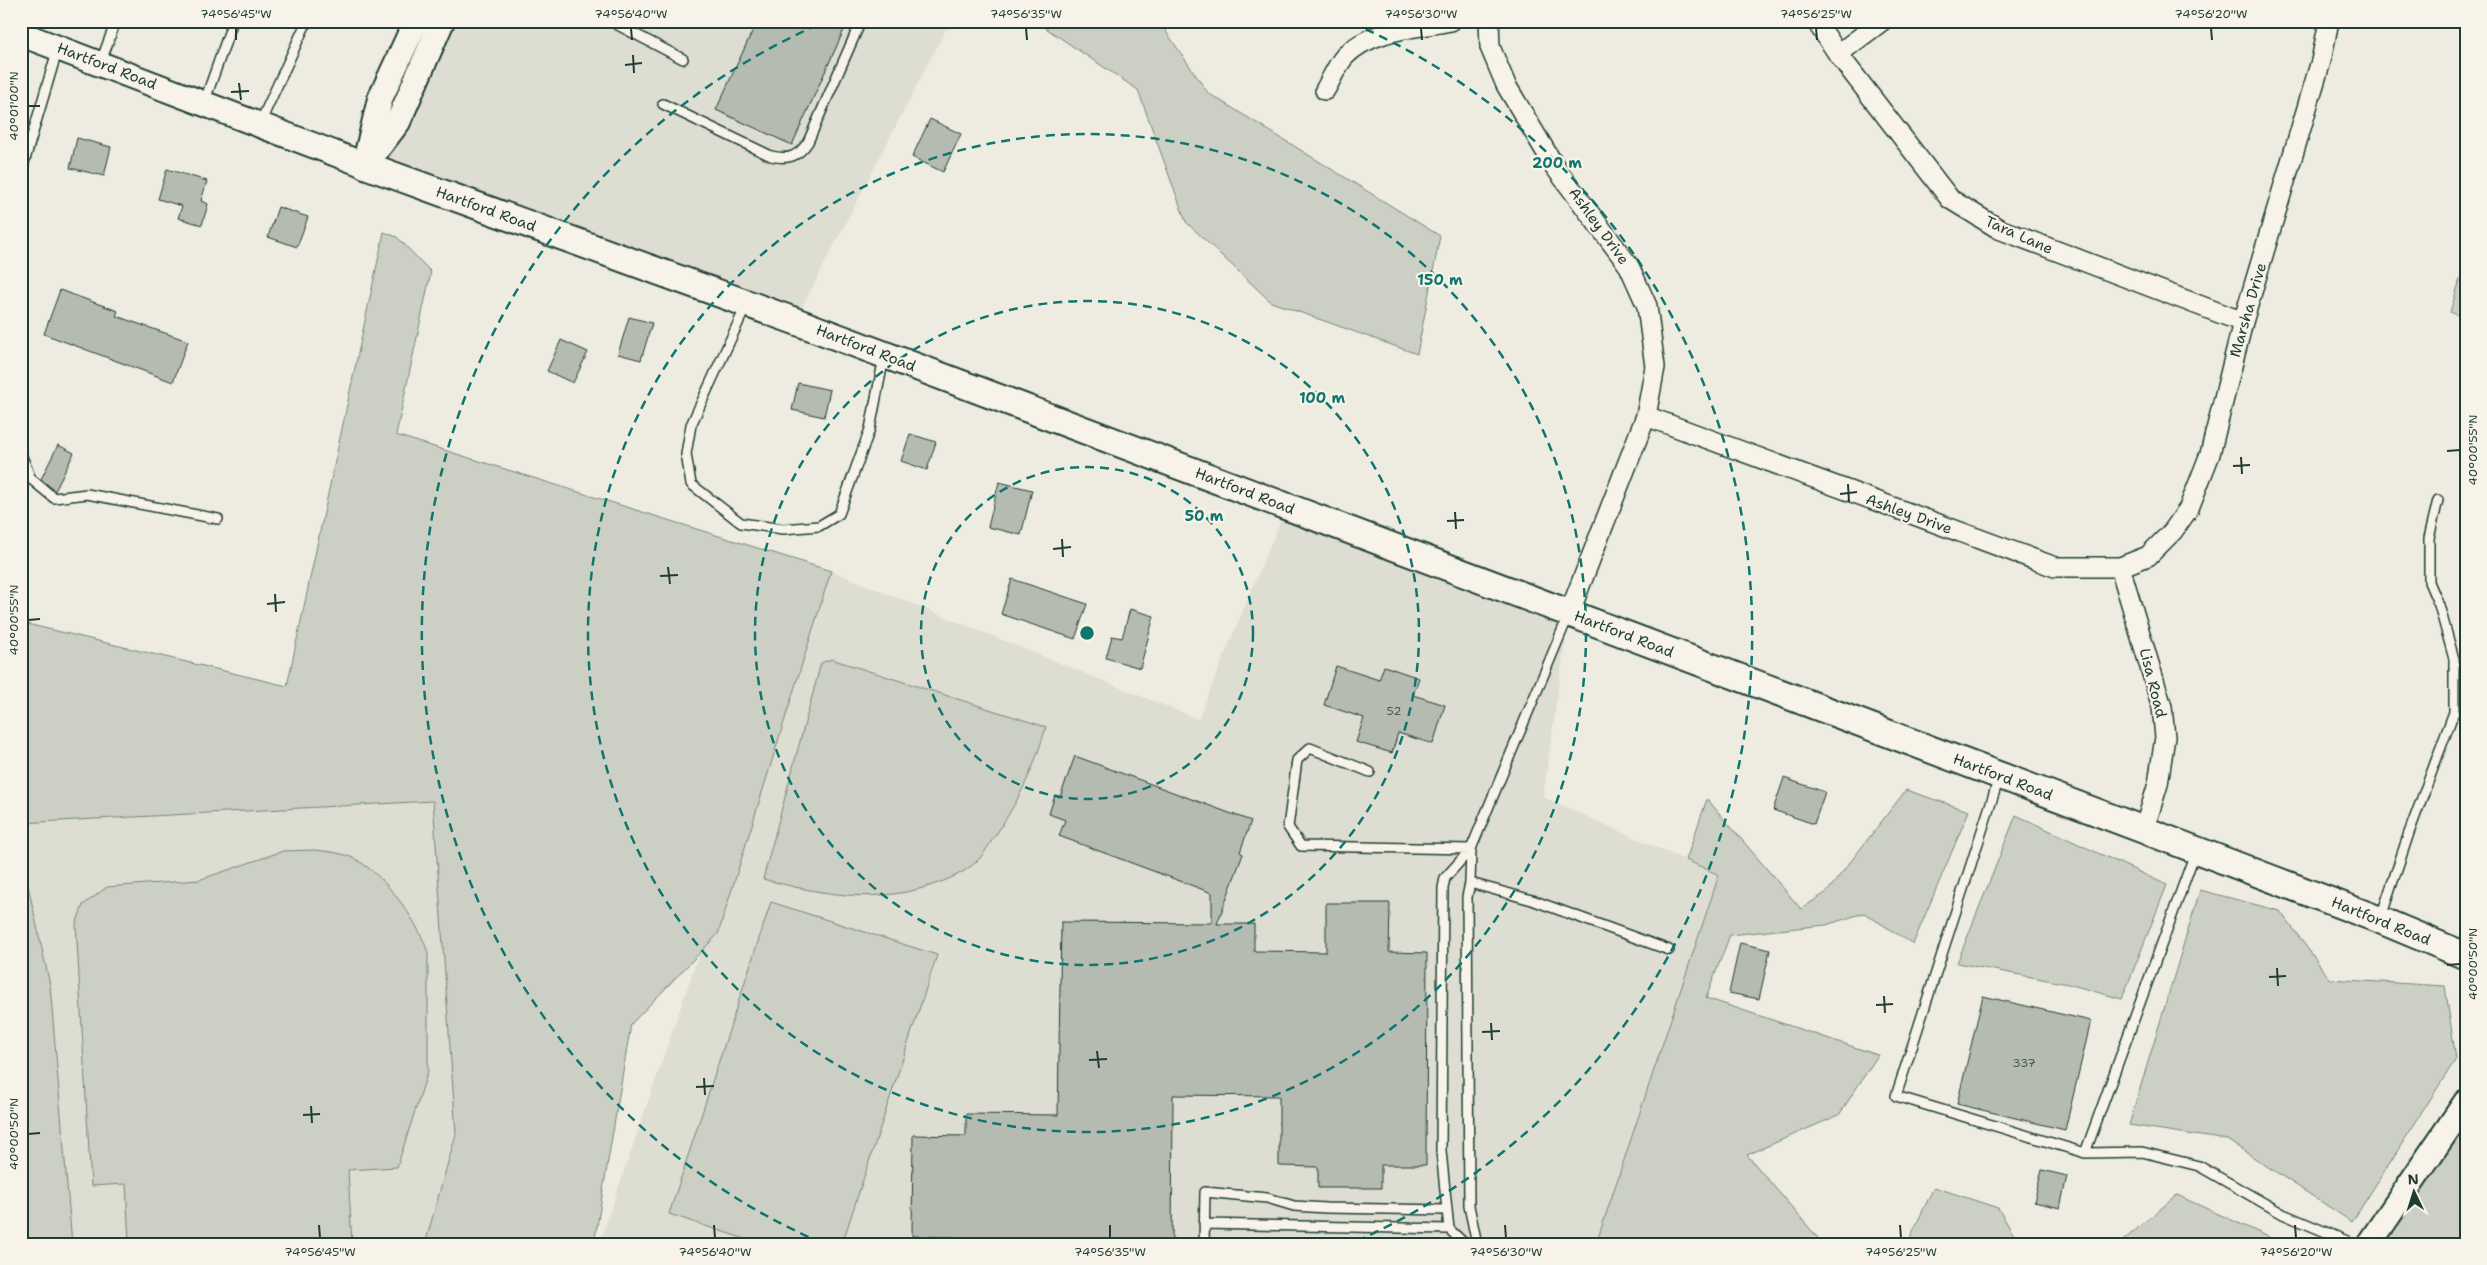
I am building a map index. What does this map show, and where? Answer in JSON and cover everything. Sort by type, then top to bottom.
[{"type":"main road","name":"Hartford Road","points":[[365,165],[885,354],[2144,830],[2380,920],[2466,956]]},
{"type":"street","points":[[365,165],[380,99],[416,21]]},
{"type":"street","points":[[365,165],[398,122],[442,21]]},
{"type":"street","points":[[1325,90],[1345,57],[1362,44],[1384,34],[1451,21]]},
{"type":"street","name":"Ashley Drive","points":[[1489,21],[1490,47],[1506,86],[1556,167],[1629,266],[1647,306],[1655,367],[1646,416],[1569,614]]},
{"type":"street","name":"Tara Lane","points":[[1816,21],[1838,54],[1950,199],[1999,229],[2243,322]]},
{"type":"street","points":[[1838,54],[1882,21]]},
{"type":"street","name":"Marsha Drive","points":[[2120,568],[2148,556],[2173,531],[2189,508],[2210,454],[2243,322],[2322,61],[2329,21]]},
{"type":"street","name":"Hartford Road","points":[[21,34],[365,165]]},
{"type":"street","name":"Ashley Drive","points":[[1646,416],[2054,567],[2120,568]]},
{"type":"street","name":"Lisa Road","points":[[2120,568],[2162,707],[2164,729],[2158,784],[2144,830]]},
{"type":"street","points":[[2368,1244],[2466,1102]]},
{"type":"lane","points":[[100,64],[116,21]]},
{"type":"lane","points":[[204,103],[233,21]]},
{"type":"lane","points":[[260,124],[308,21]]},
{"type":"lane","points":[[610,21],[683,59]]},
{"type":"lane","points":[[664,104],[771,156],[784,159],[801,153],[808,142],[861,21]]},
{"type":"lane","points":[[21,173],[58,48]]},
{"type":"lane","points":[[747,303],[690,425],[686,454],[691,484],[741,522],[783,529],[819,526],[839,514],[870,429],[885,354]]},
{"type":"lane","points":[[21,454],[31,479],[54,498],[87,494],[218,519]]},
{"type":"lane","points":[[2380,920],[2409,833],[2454,712],[2454,659],[2441,612],[2429,582],[2428,538],[2438,500]]},
{"type":"lane","points":[[1465,1244],[1449,1229],[1441,1151],[1443,888],[1445,878],[1471,848],[1569,614]]},
{"type":"lane","points":[[1370,772],[1310,748],[1297,760],[1288,827],[1301,846],[1471,848]]},
{"type":"lane","points":[[2000,776],[1896,1096],[2085,1153],[2142,1152],[2199,1166],[2283,1214],[2354,1244]]},
{"type":"lane","points":[[1471,848],[1470,883],[1467,897],[1469,1206],[1477,1244]]},
{"type":"lane","points":[[2085,1153],[2196,850]]},
{"type":"lane","points":[[1470,883],[1532,900],[1669,950]]},
{"type":"lane","points":[[1204,1244],[1205,1192],[1267,1198],[1294,1206],[1447,1210]]},
{"type":"lane","points":[[1204,1224],[1449,1229]]},
{"type":"shaded area","points":[[442,21],[956,21],[945,31],[795,321],[365,165]]},
{"type":"shaded area","points":[[1035,21],[1172,21],[1165,30],[1208,93],[1440,236],[1417,354],[1271,302],[1186,222],[1138,90]]},
{"type":"shaded area","points":[[384,232],[397,237],[431,272],[396,435],[831,571],[718,934],[631,1024],[594,1244],[425,1244],[456,1134],[433,801],[21,823],[21,615],[23,623],[287,686]]},
{"type":"shaded area","points":[[2466,260],[2466,318],[2450,312]]},
{"type":"shaded area","points":[[1286,507],[1569,614],[1543,797],[1719,875],[1596,1244],[599,1244],[831,571],[1198,719]]},
{"type":"shaded area","points":[[831,659],[1046,727],[1026,782],[1013,806],[982,855],[966,870],[944,881],[916,890],[872,896],[829,893],[763,879],[821,663]]},
{"type":"shaded area","points":[[1906,790],[1969,811],[1913,944],[1864,913],[1826,925],[1730,935],[1706,998],[1878,1055],[1839,1115],[1747,1155],[1823,1244],[1596,1244],[1719,875],[1686,860],[1707,799],[1801,909],[1827,892]]},
{"type":"shaded area","points":[[433,801],[456,1134],[425,1244],[64,1244],[21,880],[21,823]]},
{"type":"shaded area","points":[[2016,815],[2167,885],[2122,999],[2068,984],[1957,963]]},
{"type":"shaded area","points":[[314,850],[345,855],[358,860],[371,870],[396,895],[416,925],[428,953],[428,1071],[397,1167],[348,1170],[352,1244],[129,1244],[126,1184],[91,1186],[76,924],[83,905],[107,887],[199,880],[283,851]]},
{"type":"shaded area","points":[[21,854],[50,985],[72,1244],[21,1244]]},
{"type":"shaded area","points":[[2200,890],[2280,911],[2330,979],[2445,986],[2456,1059],[2352,1222],[2227,1140],[2129,1125]]},
{"type":"shaded area","points":[[771,902],[937,955],[842,1244],[760,1244],[669,1214]]},
{"type":"shaded area","points":[[2466,1106],[2466,1244],[2376,1244]]},
{"type":"shaded area","points":[[1934,1187],[1998,1208],[2015,1237],[2046,1244],[1907,1244]]},
{"type":"shaded area","points":[[2177,1195],[2284,1244],[2119,1244]]},
{"type":"building","points":[[757,21],[848,21],[792,145],[716,110]]},
{"type":"building","points":[[930,119],[961,134],[943,172],[912,157]]},
{"type":"building","points":[[77,138],[111,147],[104,176],[70,168]]},
{"type":"building","points":[[167,169],[207,181],[201,201],[208,204],[202,225],[178,218],[182,206],[158,199]]},
{"type":"building","points":[[278,207],[308,217],[297,247],[268,237]]},
{"type":"building","points":[[60,290],[118,311],[116,316],[188,341],[173,382],[44,334]]},
{"type":"building","points":[[629,317],[652,323],[641,360],[618,354]]},
{"type":"building","points":[[561,340],[588,352],[573,383],[547,371]]},
{"type":"building","points":[[798,383],[830,390],[824,417],[792,410]]},
{"type":"building","points":[[910,434],[936,442],[927,470],[901,461]]},
{"type":"building","points":[[58,445],[74,453],[55,491],[41,479]]},
{"type":"building","points":[[999,482],[1032,490],[1021,535],[988,527]]},
{"type":"building","points":[[1012,579],[1087,604],[1075,639],[1001,614]]},
{"type":"building","points":[[1130,609],[1154,616],[1140,668],[1106,658],[1112,636],[1122,638]]},
{"type":"building","points":[[1336,666],[1379,680],[1384,666],[1419,678],[1413,695],[1445,705],[1433,744],[1398,733],[1392,753],[1356,742],[1364,718],[1324,705]]},
{"type":"building","points":[[1075,756],[1251,821],[1240,852],[1243,854],[1217,924],[1254,924],[1254,951],[1326,952],[1326,903],[1390,903],[1389,952],[1427,953],[1426,1165],[1381,1165],[1381,1188],[1318,1188],[1318,1167],[1279,1166],[1279,1096],[1173,1095],[1172,1244],[954,1244],[954,1237],[912,1236],[913,1135],[966,1136],[966,1114],[1058,1115],[1061,922],[1212,923],[1212,893],[1059,836],[1065,820],[1049,814],[1055,795],[1060,797]]},
{"type":"building","points":[[1784,778],[1825,792],[1814,824],[1773,810]]},
{"type":"building","points":[[1740,943],[1770,950],[1759,999],[1729,993]]},
{"type":"building","points":[[1983,996],[2091,1021],[2065,1130],[1957,1104]]},
{"type":"building","points":[[2042,1170],[2067,1176],[2060,1208],[2034,1202]]}]
